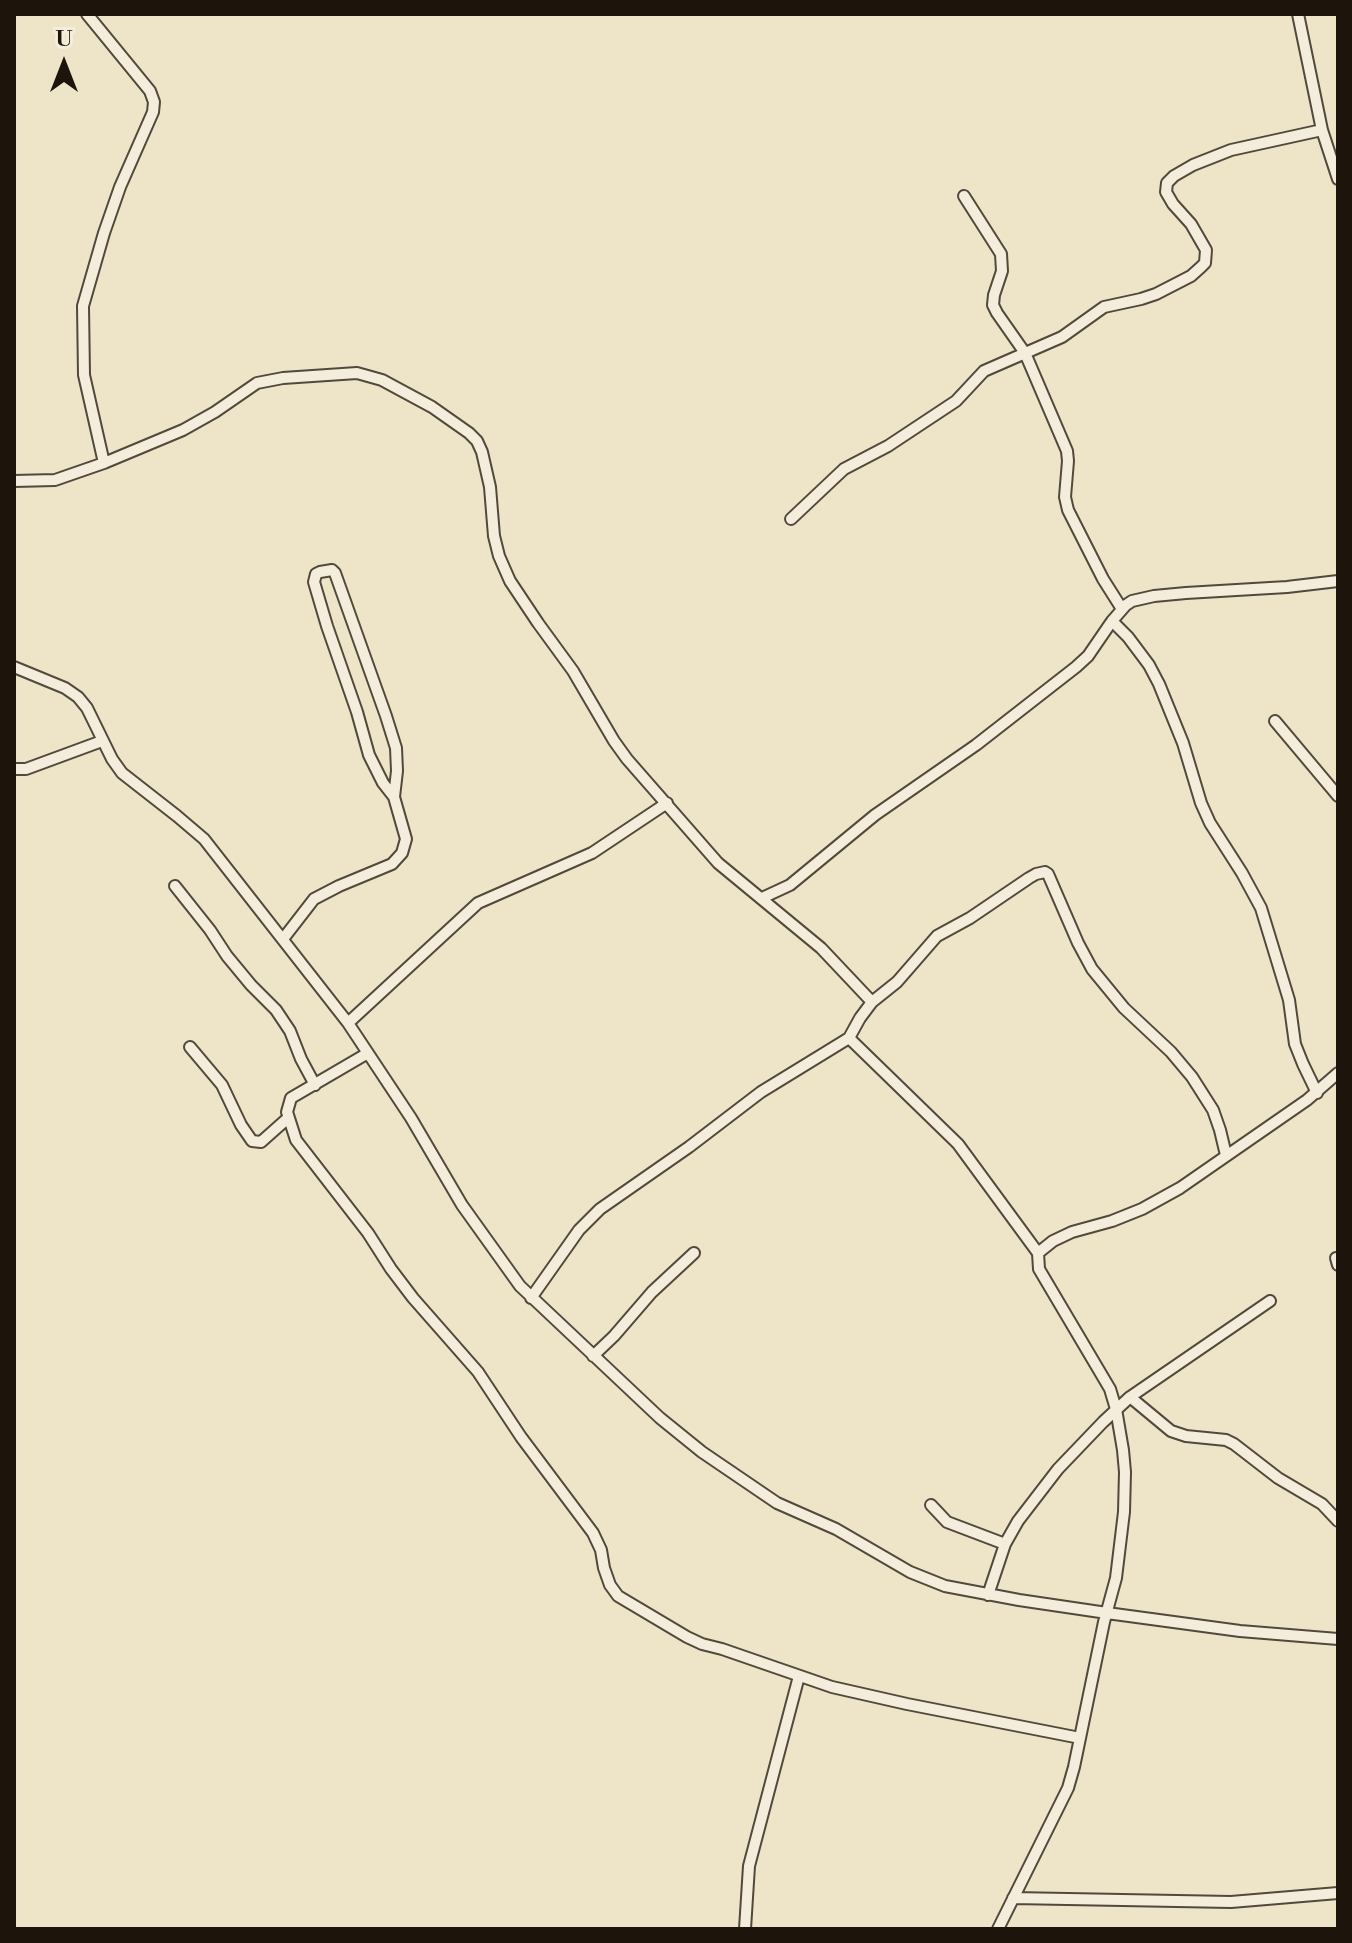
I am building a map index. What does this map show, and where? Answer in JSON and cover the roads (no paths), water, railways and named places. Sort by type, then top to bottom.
[{"type":"street","points":[[87,14],[150,91],[154,102],[153,112],[120,187],[83,306],[84,375],[104,463]]},
{"type":"street","points":[[1298,14],[1322,130],[1338,179]]},
{"type":"street","points":[[791,519],[844,469],[888,446],[956,401],[984,371],[1062,337],[1104,307],[1156,294],[1191,276],[1205,263],[1206,250],[1191,224],[1166,192],[1167,183],[1174,176],[1231,150],[1322,130]]},
{"type":"street","points":[[964,196],[1001,254],[1002,271],[993,305],[1025,353],[1067,451],[1065,497],[1068,510],[1122,609]]},
{"type":"street","points":[[14,481],[46,482],[104,463],[183,430],[257,383],[270,380],[357,373],[382,380],[432,407],[477,441],[490,487],[494,536],[510,581],[573,671],[621,750],[718,863],[821,948],[872,1002]]},
{"type":"street","points":[[283,939],[314,899],[386,867],[402,853],[406,839],[394,797],[369,755],[327,626],[314,582],[316,574],[320,572],[332,570],[335,573],[386,716],[396,748],[394,797]]},
{"type":"street","points":[[762,898],[790,885],[875,815],[976,745],[1076,667],[1122,609],[1132,601],[1154,596],[1338,581]]},
{"type":"street","points":[[1112,621],[1149,665],[1159,684],[1210,823],[1261,908],[1289,1000],[1295,1044],[1317,1093]]},
{"type":"street","points":[[14,667],[65,688],[78,697],[122,773],[204,839],[348,1023],[411,1118],[462,1205],[505,1267],[531,1298],[660,1418],[702,1452],[794,1512],[836,1529],[910,1572],[945,1586],[988,1595],[1240,1631],[1338,1639]]},
{"type":"street","points":[[1275,721],[1338,796]]},
{"type":"street","points":[[14,769],[26,769],[102,741]]},
{"type":"street","points":[[348,1023],[478,903],[592,853],[667,803]]},
{"type":"street","points":[[531,1298],[579,1230],[600,1209],[761,1092],[849,1038],[872,1002],[897,982],[937,936],[1029,878],[1045,872],[1092,969],[1124,1008],[1171,1052],[1192,1077],[1213,1110],[1226,1155]]},
{"type":"street","points":[[175,886],[227,956],[276,1010],[290,1031],[315,1085]]},
{"type":"street","points":[[849,1038],[958,1144],[1038,1253],[1039,1269],[1107,1383],[1116,1409],[1125,1472],[1116,1578],[1080,1738],[1068,1788],[998,1929]]},
{"type":"street","points":[[190,1047],[222,1085],[252,1141],[261,1142],[288,1118]]},
{"type":"street","points":[[368,1053],[291,1098],[288,1118],[296,1140],[368,1233],[413,1298],[478,1372],[521,1437],[593,1533],[614,1591],[687,1637],[832,1687],[1080,1738]]},
{"type":"street","points":[[1038,1253],[1072,1232],[1142,1209],[1194,1179],[1317,1093],[1338,1073]]},
{"type":"street","points":[[593,1356],[652,1292],[694,1253]]},
{"type":"street","points":[[988,1595],[1005,1544],[1018,1521],[1044,1486],[1116,1409],[1270,1301]]},
{"type":"street","points":[[1130,1397],[1171,1431],[1234,1444],[1278,1478],[1322,1504],[1338,1521]]},
{"type":"street","points":[[931,1505],[947,1522],[1005,1544]]},
{"type":"street","points":[[745,1929],[749,1866],[799,1676]]},
{"type":"street","points":[[1013,1898],[1231,1902],[1338,1893]]}]
